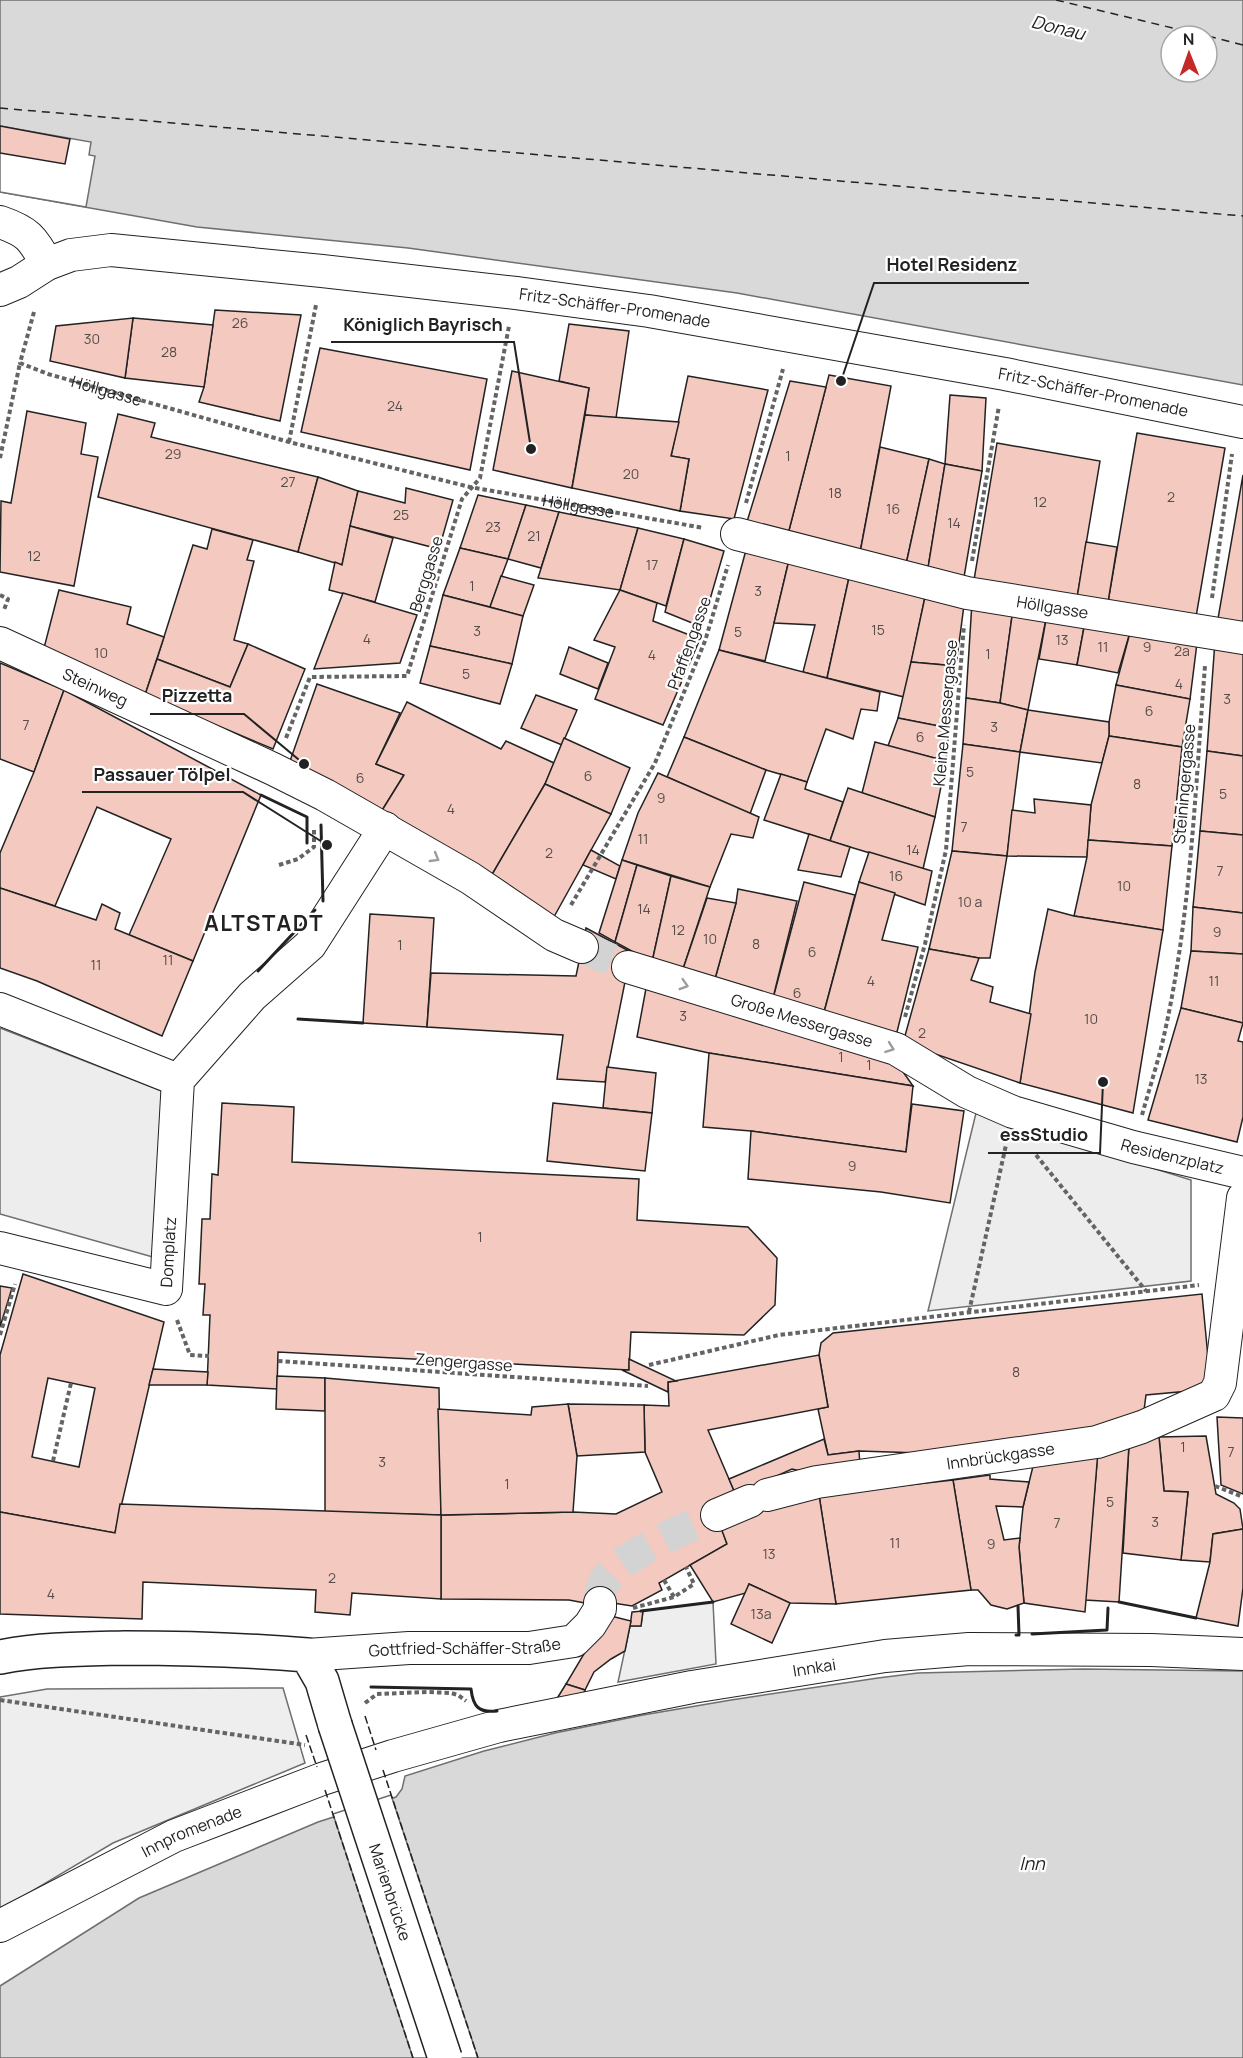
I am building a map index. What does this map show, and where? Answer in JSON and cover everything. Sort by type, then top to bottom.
[{"type":"main road","name":"Gottfried-Schäffer-Straße","points":[[0,1657],[73,1649],[186,1647],[307,1655]]},
{"type":"main road","name":"Marienbrücke","points":[[307,1655],[322,1681],[445,2058]]},
{"type":"street","points":[[0,222],[22,230],[35,243],[47,264]]},
{"type":"street","name":"Fritz-Schäffer-Promenade","points":[[0,290],[19,282],[47,264],[71,255],[111,250],[322,271],[649,311],[1005,375],[1240,421]]},
{"type":"street","name":"Höllgasse","points":[[737,534],[967,592],[1243,638]]},
{"type":"street","name":"Steinweg","points":[[1,630],[118,697],[273,769],[385,828],[470,878],[568,941]]},
{"type":"street","points":[[0,1009],[178,1080],[252,996],[310,945],[385,828]]},
{"type":"street","name":"Große Messergasse","points":[[628,967],[896,1049],[967,1092]]},
{"type":"street","name":"Domplatz","points":[[0,1248],[166,1289],[178,1080]]},
{"type":"street","name":"Residenzplatz","points":[[967,1092],[1012,1118],[1243,1173]]},
{"type":"street","points":[[1233,1281],[1243,1197]]},
{"type":"street","name":"Innbrückgasse","points":[[717,1515],[759,1498],[817,1482],[1097,1442],[1142,1427],[1199,1403],[1214,1395],[1220,1383],[1233,1281]]},
{"type":"street","name":"Gottfried-Schäffer-Straße","points":[[307,1655],[409,1648],[529,1648],[574,1641],[590,1625],[600,1606]]},
{"type":"street","name":"Innkai","points":[[393,1755],[499,1726],[635,1698],[885,1656],[969,1649],[1151,1650],[1243,1654]]},
{"type":"street","name":"Innpromenade","points":[[0,1926],[174,1836],[322,1779],[393,1755]]},
{"type":"path","points":[[0,458],[20,363],[47,264]]},
{"type":"path","points":[[289,442],[322,271]]},
{"type":"path","name":"Berggasse","points":[[273,769],[310,677],[406,676],[462,499],[480,478],[516,293]]},
{"type":"path","name":"Pfaffengasse","points":[[568,941],[655,763],[705,641],[792,337]]},
{"type":"path","name":"Höllgasse","points":[[20,363],[48,374],[289,442],[470,487],[737,534]]},
{"type":"path","name":"Kleine Messergasse","points":[[896,1049],[925,944],[946,850],[967,592],[1005,375]]},
{"type":"path","name":"Steiningergasse","points":[[1133,1147],[1163,1040],[1179,950],[1190,851],[1208,631],[1240,421]]},
{"type":"path","points":[[0,596],[8,599],[1,630]]},
{"type":"path","points":[[279,865],[298,859],[314,847],[314,820]]},
{"type":"path","points":[[1012,1118],[1146,1291]]},
{"type":"path","points":[[969,1312],[1012,1118]]},
{"type":"path","points":[[649,1365],[779,1335],[1233,1281]]},
{"type":"path","points":[[0,1335],[15,1285]]},
{"type":"path","points":[[166,1289],[190,1355],[208,1356]]},
{"type":"path","name":"Zengergasse","points":[[278,1361],[648,1386]]},
{"type":"path","points":[[53,1461],[71,1383]]},
{"type":"path","points":[[1215,1486],[1243,1497]]},
{"type":"path","points":[[600,1606],[630,1609],[674,1597],[694,1584],[686,1567]]},
{"type":"path","points":[[664,1580],[674,1597]]},
{"type":"path","points":[[377,1695],[427,1692]]},
{"type":"path","points":[[0,1700],[307,1745]]},
{"type":"shaded area","points":[[0,1028],[177,1097],[167,1261],[0,1214]]},
{"type":"shaded area","points":[[976,1113],[1191,1180],[1191,1281],[928,1311]]},
{"type":"shaded area","points":[[713,1602],[716,1664],[618,1682],[630,1626],[641,1626],[643,1611]]},
{"type":"shaded area","points":[[283,1688],[305,1763],[113,1843],[0,1910],[0,1697],[47,1689]]},
{"type":"water","name":"Donau","points":[[0,0],[1243,0],[1243,385],[737,293],[408,248],[197,227],[0,192]]},
{"type":"water","name":"Inn","points":[[1083,1669],[1243,1671],[1243,2058],[0,2058],[0,1986],[139,1898],[318,1822],[396,1797],[402,1789],[405,1776],[484,1751],[555,1733],[731,1700],[918,1673]]},
{"type":"pier","points":[[0,126],[91,142],[89,155],[95,156],[86,207],[0,192]]},
{"type":"pier","points":[[391,1795],[478,2058],[413,2058],[333,1814]]},
{"type":"building","points":[[0,126],[70,139],[65,164],[0,153]]},
{"type":"building","points":[[215,310],[301,315],[280,421],[199,402],[204,387]]},
{"type":"building","points":[[133,318],[213,325],[204,387],[125,378]]},
{"type":"building","points":[[133,318],[125,378],[50,361],[56,326]]},
{"type":"building","points":[[569,324],[629,331],[616,418],[585,415],[589,388],[559,381]]},
{"type":"building","points":[[320,348],[487,379],[470,470],[301,432]]},
{"type":"building","points":[[512,371],[589,388],[572,488],[493,470]]},
{"type":"building","points":[[829,375],[891,386],[859,558],[787,538]]},
{"type":"building","points":[[688,376],[768,390],[734,519],[680,511],[689,459],[671,456]]},
{"type":"building","points":[[790,381],[826,387],[787,538],[746,525]]},
{"type":"building","points":[[950,395],[986,398],[982,471],[945,464]]},
{"type":"building","points":[[27,411],[86,423],[81,454],[98,457],[74,586],[0,572],[1,501],[11,503]]},
{"type":"building","points":[[118,414],[155,423],[151,437],[318,477],[298,552],[98,497]]},
{"type":"building","points":[[585,415],[679,422],[671,456],[689,459],[680,511],[572,488]]},
{"type":"building","points":[[1137,433],[1225,448],[1196,617],[1108,602]]},
{"type":"building","points":[[997,443],[1100,461],[1077,598],[974,580]]},
{"type":"building","points":[[880,447],[929,459],[905,569],[859,558]]},
{"type":"building","points":[[929,459],[945,464],[927,574],[905,569]]},
{"type":"building","points":[[945,464],[982,471],[963,583],[927,574]]},
{"type":"building","points":[[1243,475],[1243,632],[1216,630]]},
{"type":"building","points":[[318,477],[358,491],[342,565],[298,552]]},
{"type":"building","points":[[406,488],[453,500],[439,549],[350,526],[358,491],[405,503]]},
{"type":"building","points":[[478,495],[526,505],[508,559],[460,548]]},
{"type":"building","points":[[526,505],[559,512],[541,568],[508,559]]},
{"type":"building","points":[[559,512],[638,528],[620,590],[538,578]]},
{"type":"building","points":[[350,526],[393,538],[375,602],[329,590],[335,562],[342,565]]},
{"type":"building","points":[[638,528],[684,539],[666,606],[620,590]]},
{"type":"building","points":[[212,529],[253,540],[247,560],[254,561],[234,640],[248,644],[230,687],[157,659],[193,545],[207,549]]},
{"type":"building","points":[[684,539],[724,551],[702,627],[665,612]]},
{"type":"building","points":[[1086,542],[1117,547],[1108,602],[1077,598]]},
{"type":"building","points":[[460,548],[508,559],[490,607],[443,595]]},
{"type":"building","points":[[746,550],[789,560],[765,661],[719,650]]},
{"type":"building","points":[[789,560],[850,573],[827,678],[803,672],[815,625],[774,623]]},
{"type":"building","points":[[850,573],[925,597],[904,697],[827,678]]},
{"type":"building","points":[[501,576],[534,585],[523,616],[490,607]]},
{"type":"building","points":[[59,590],[131,607],[127,624],[164,637],[145,695],[44,648]]},
{"type":"building","points":[[620,590],[657,603],[653,621],[700,639],[663,725],[595,699],[615,647],[594,640]]},
{"type":"building","points":[[343,593],[417,615],[400,663],[314,669]]},
{"type":"building","points":[[443,595],[523,616],[512,664],[430,646]]},
{"type":"building","points":[[925,597],[964,605],[956,666],[911,662]]},
{"type":"building","points":[[972,602],[1013,609],[1000,703],[966,698]]},
{"type":"building","points":[[1013,609],[1047,614],[1028,710],[1000,703]]},
{"type":"building","points":[[1047,614],[1085,622],[1077,665],[1039,659]]},
{"type":"building","points":[[1085,622],[1131,629],[1118,673],[1077,665]]},
{"type":"building","points":[[1131,629],[1198,635],[1190,699],[1116,685]]},
{"type":"building","points":[[1215,641],[1243,647],[1243,756],[1207,751]]},
{"type":"building","points":[[248,644],[305,669],[273,749],[145,695],[157,659],[230,687]]},
{"type":"building","points":[[430,646],[512,664],[500,704],[420,683]]},
{"type":"building","points":[[569,647],[608,663],[598,689],[560,674]]},
{"type":"building","points":[[719,650],[880,692],[877,711],[861,709],[853,739],[826,729],[807,782],[766,770],[684,737]]},
{"type":"building","points":[[911,662],[956,666],[949,728],[898,718]]},
{"type":"building","points":[[0,663],[64,690],[34,772],[0,759]]},
{"type":"building","points":[[317,684],[400,713],[376,764],[404,775],[381,812],[289,764]]},
{"type":"building","points":[[1116,685],[1190,699],[1182,747],[1109,736],[1109,722]]},
{"type":"building","points":[[64,690],[261,795],[193,961],[129,935],[171,839],[97,807],[55,906],[0,888],[0,853],[34,772]]},
{"type":"building","points":[[536,695],[577,710],[562,745],[521,728]]},
{"type":"building","points":[[966,698],[1028,710],[1020,752],[963,744]]},
{"type":"building","points":[[407,702],[501,749],[506,741],[554,763],[545,784],[490,878],[381,812],[404,775],[376,764]]},
{"type":"building","points":[[1028,710],[1109,722],[1109,736],[1102,763],[1020,752]]},
{"type":"building","points":[[898,718],[949,728],[946,761],[888,746]]},
{"type":"building","points":[[1109,736],[1182,747],[1172,846],[1088,840],[1091,805]]},
{"type":"building","points":[[684,737],[766,770],[750,814],[667,777]]},
{"type":"building","points":[[564,738],[630,768],[611,814],[545,784]]},
{"type":"building","points":[[875,742],[946,761],[935,817],[862,793]]},
{"type":"building","points":[[963,744],[1020,752],[1007,856],[952,851]]},
{"type":"building","points":[[1207,751],[1243,756],[1243,835],[1200,831]]},
{"type":"building","points":[[658,773],[759,817],[753,838],[731,834],[710,887],[622,860],[638,813]]},
{"type":"building","points":[[781,774],[807,782],[805,789],[843,802],[830,841],[764,820]]},
{"type":"building","points":[[545,784],[611,814],[550,924],[490,878]]},
{"type":"building","points":[[848,788],[935,817],[923,869],[830,841]]},
{"type":"building","points":[[1034,799],[1091,805],[1087,857],[1007,856],[1012,810],[1035,813]]},
{"type":"building","points":[[1200,831],[1243,835],[1243,913],[1193,907]]},
{"type":"building","points":[[809,834],[850,847],[841,877],[798,870]]},
{"type":"building","points":[[1088,840],[1172,846],[1163,930],[1074,916],[1087,857]]},
{"type":"building","points":[[591,850],[620,866],[616,879],[583,865]]},
{"type":"building","points":[[952,851],[1007,856],[990,958],[929,949]]},
{"type":"building","points":[[869,852],[932,871],[925,905],[859,882]]},
{"type":"building","points":[[622,860],[637,865],[615,942],[599,933]]},
{"type":"building","points":[[637,865],[671,876],[652,962],[615,942]]},
{"type":"building","points":[[671,876],[710,887],[681,975],[652,962]]},
{"type":"building","points":[[804,882],[855,895],[823,1016],[772,1002]]},
{"type":"building","points":[[859,882],[895,893],[882,940],[918,947],[896,1036],[823,1016]]},
{"type":"building","points":[[0,888],[96,920],[102,904],[120,913],[115,929],[193,961],[162,1036],[37,981],[0,968]]},
{"type":"building","points":[[738,889],[797,901],[772,1002],[713,986]]},
{"type":"building","points":[[707,898],[736,903],[713,986],[681,975]]},
{"type":"building","points":[[1193,907],[1243,913],[1243,954],[1191,951]]},
{"type":"building","points":[[1048,909],[1074,916],[1163,930],[1133,1113],[1020,1083],[1035,972]]},
{"type":"building","points":[[370,914],[434,918],[427,1027],[363,1023]]},
{"type":"building","points":[[586,928],[629,951],[628,967],[605,1082],[557,1079],[563,1035],[427,1027],[431,973],[576,976]]},
{"type":"building","points":[[929,949],[979,958],[971,980],[993,987],[990,1002],[1031,1014],[1020,1083],[903,1043]]},
{"type":"building","points":[[1191,951],[1243,954],[1243,1023],[1181,1008]]},
{"type":"building","points":[[647,983],[894,1059],[913,1086],[709,1053],[637,1037]]},
{"type":"building","points":[[1181,1008],[1243,1023],[1238,1041],[1243,1042],[1243,1117],[1237,1142],[1148,1120]]},
{"type":"building","points":[[709,1053],[913,1086],[906,1152],[751,1131],[703,1127]]},
{"type":"building","points":[[607,1067],[656,1073],[652,1113],[603,1108]]},
{"type":"building","points":[[222,1103],[294,1107],[292,1162],[639,1179],[637,1220],[748,1227],[777,1258],[775,1305],[744,1335],[631,1332],[629,1370],[278,1352],[277,1389],[207,1385],[210,1315],[203,1315],[205,1284],[199,1284],[202,1219],[210,1219],[212,1174],[218,1175]]},
{"type":"building","points":[[553,1103],[652,1113],[645,1171],[547,1161]]},
{"type":"building","points":[[912,1104],[964,1111],[950,1203],[881,1192],[748,1179],[751,1131],[906,1152]]},
{"type":"building","points":[[23,1274],[164,1322],[115,1533],[0,1512],[0,1355]],"holes":[[[48,1378],[95,1388],[79,1467],[32,1457]]]},
{"type":"building","points":[[0,1286],[12,1288],[0,1327]]},
{"type":"building","points":[[1202,1294],[1211,1389],[1146,1395],[1143,1418],[921,1460],[920,1453],[859,1451],[828,1455],[818,1409],[828,1407],[819,1355],[821,1343],[833,1333]]},
{"type":"building","points":[[819,1355],[828,1407],[708,1430],[735,1493],[716,1512],[727,1544],[659,1583],[662,1590],[632,1606],[613,1603],[590,1604],[569,1600],[441,1599],[441,1515],[573,1512],[616,1514],[662,1492],[645,1452],[644,1405],[669,1406],[668,1382]]},
{"type":"building","points":[[629,1359],[676,1381],[668,1382],[668,1392],[622,1370],[629,1370]]},
{"type":"building","points":[[153,1369],[208,1372],[207,1385],[149,1385]]},
{"type":"building","points":[[277,1376],[325,1378],[325,1411],[276,1409]]},
{"type":"building","points":[[325,1378],[439,1388],[441,1515],[325,1512]]},
{"type":"building","points":[[568,1404],[644,1405],[645,1452],[577,1456]]},
{"type":"building","points":[[568,1404],[577,1456],[573,1512],[441,1515],[438,1409],[531,1415],[532,1407]]},
{"type":"building","points":[[1217,1417],[1243,1418],[1243,1494],[1221,1485]]},
{"type":"building","points":[[1206,1436],[1216,1494],[1234,1503],[1240,1509],[1243,1529],[1213,1534],[1210,1562],[1181,1560],[1188,1492],[1164,1491],[1159,1437]]},
{"type":"building","points":[[1159,1437],[1164,1491],[1188,1492],[1181,1560],[1123,1553],[1129,1445]]},
{"type":"building","points":[[824,1439],[828,1455],[859,1451],[860,1466],[805,1472],[792,1469],[761,1483],[772,1507],[755,1513],[735,1493],[729,1479]]},
{"type":"building","points":[[1129,1445],[1119,1602],[1085,1600],[1098,1451]]},
{"type":"building","points":[[1098,1451],[1085,1612],[1024,1603],[1019,1547],[1023,1507],[1035,1458]]},
{"type":"building","points":[[990,1475],[990,1479],[1029,1482],[1023,1507],[996,1506],[1004,1540],[1020,1538],[1024,1603],[1007,1609],[991,1605],[978,1590],[971,1590],[953,1480]]},
{"type":"building","points":[[953,1480],[971,1590],[836,1604],[819,1495]]},
{"type":"building","points":[[819,1495],[836,1604],[790,1603],[749,1584],[746,1593],[713,1602],[690,1565],[727,1544],[721,1528],[772,1507]]},
{"type":"building","points":[[120,1504],[441,1515],[441,1599],[352,1593],[350,1615],[315,1612],[316,1590],[143,1582],[142,1619],[0,1614],[0,1512],[115,1533]]},
{"type":"building","points":[[1243,1529],[1243,1588],[1238,1626],[1196,1618],[1210,1562],[1213,1534]]},
{"type":"building","points":[[749,1584],[790,1603],[772,1643],[731,1624]]},
{"type":"building","points":[[643,1611],[641,1626],[630,1626],[632,1612]]},
{"type":"building","points":[[607,1615],[631,1621],[625,1651],[594,1672],[585,1690],[566,1684]]},
{"type":"building","points":[[566,1684],[585,1690],[580,1703],[553,1705]]},
{"type":"ferry route","points":[[1056,0],[1159,25]]},
{"type":"ferry route","points":[[1219,39],[1243,45]]},
{"type":"ferry route","points":[[0,108],[1243,216]]},
{"type":"tunnel","points":[[582,947],[628,967]]},
{"type":"tunnel","points":[[600,1603],[605,1581],[613,1571],[640,1552],[717,1515]]},
{"type":"fence","points":[[365,1716],[376,1750]]},
{"type":"fence","points":[[306,1735],[317,1767]]},
{"type":"fence","points":[[383,1770],[478,2058]]},
{"type":"fence","points":[[325,1790],[413,2058]]},
{"type":"wall","points":[[261,795],[307,817],[307,843]]},
{"type":"wall","points":[[321,825],[323,901]]},
{"type":"wall","points":[[258,971],[315,910]]},
{"type":"wall","points":[[298,1019],[363,1023]]},
{"type":"wall","points":[[641,1611],[713,1602]]},
{"type":"wall","points":[[1119,1602],[1196,1618]]},
{"type":"wall","points":[[1016,1635],[1019,1635],[1018,1606]]},
{"type":"wall","points":[[1032,1634],[1107,1630],[1108,1608]]},
{"type":"wall","points":[[371,1687],[471,1689],[473,1700],[478,1708],[497,1711]]},
{"type":"place","name":"Hotel Residenz","points":[[841,381]]},
{"type":"place","name":"Königlich Bayrisch","points":[[531,449]]},
{"type":"place","name":"Pizzetta","points":[[304,764]]},
{"type":"place","name":"Passauer Tölpel","points":[[327,845]]},
{"type":"place","name":"essStudio","points":[[1103,1082]]},
{"type":"district","name":"ALTSTADT","points":[[264,923]]}]
